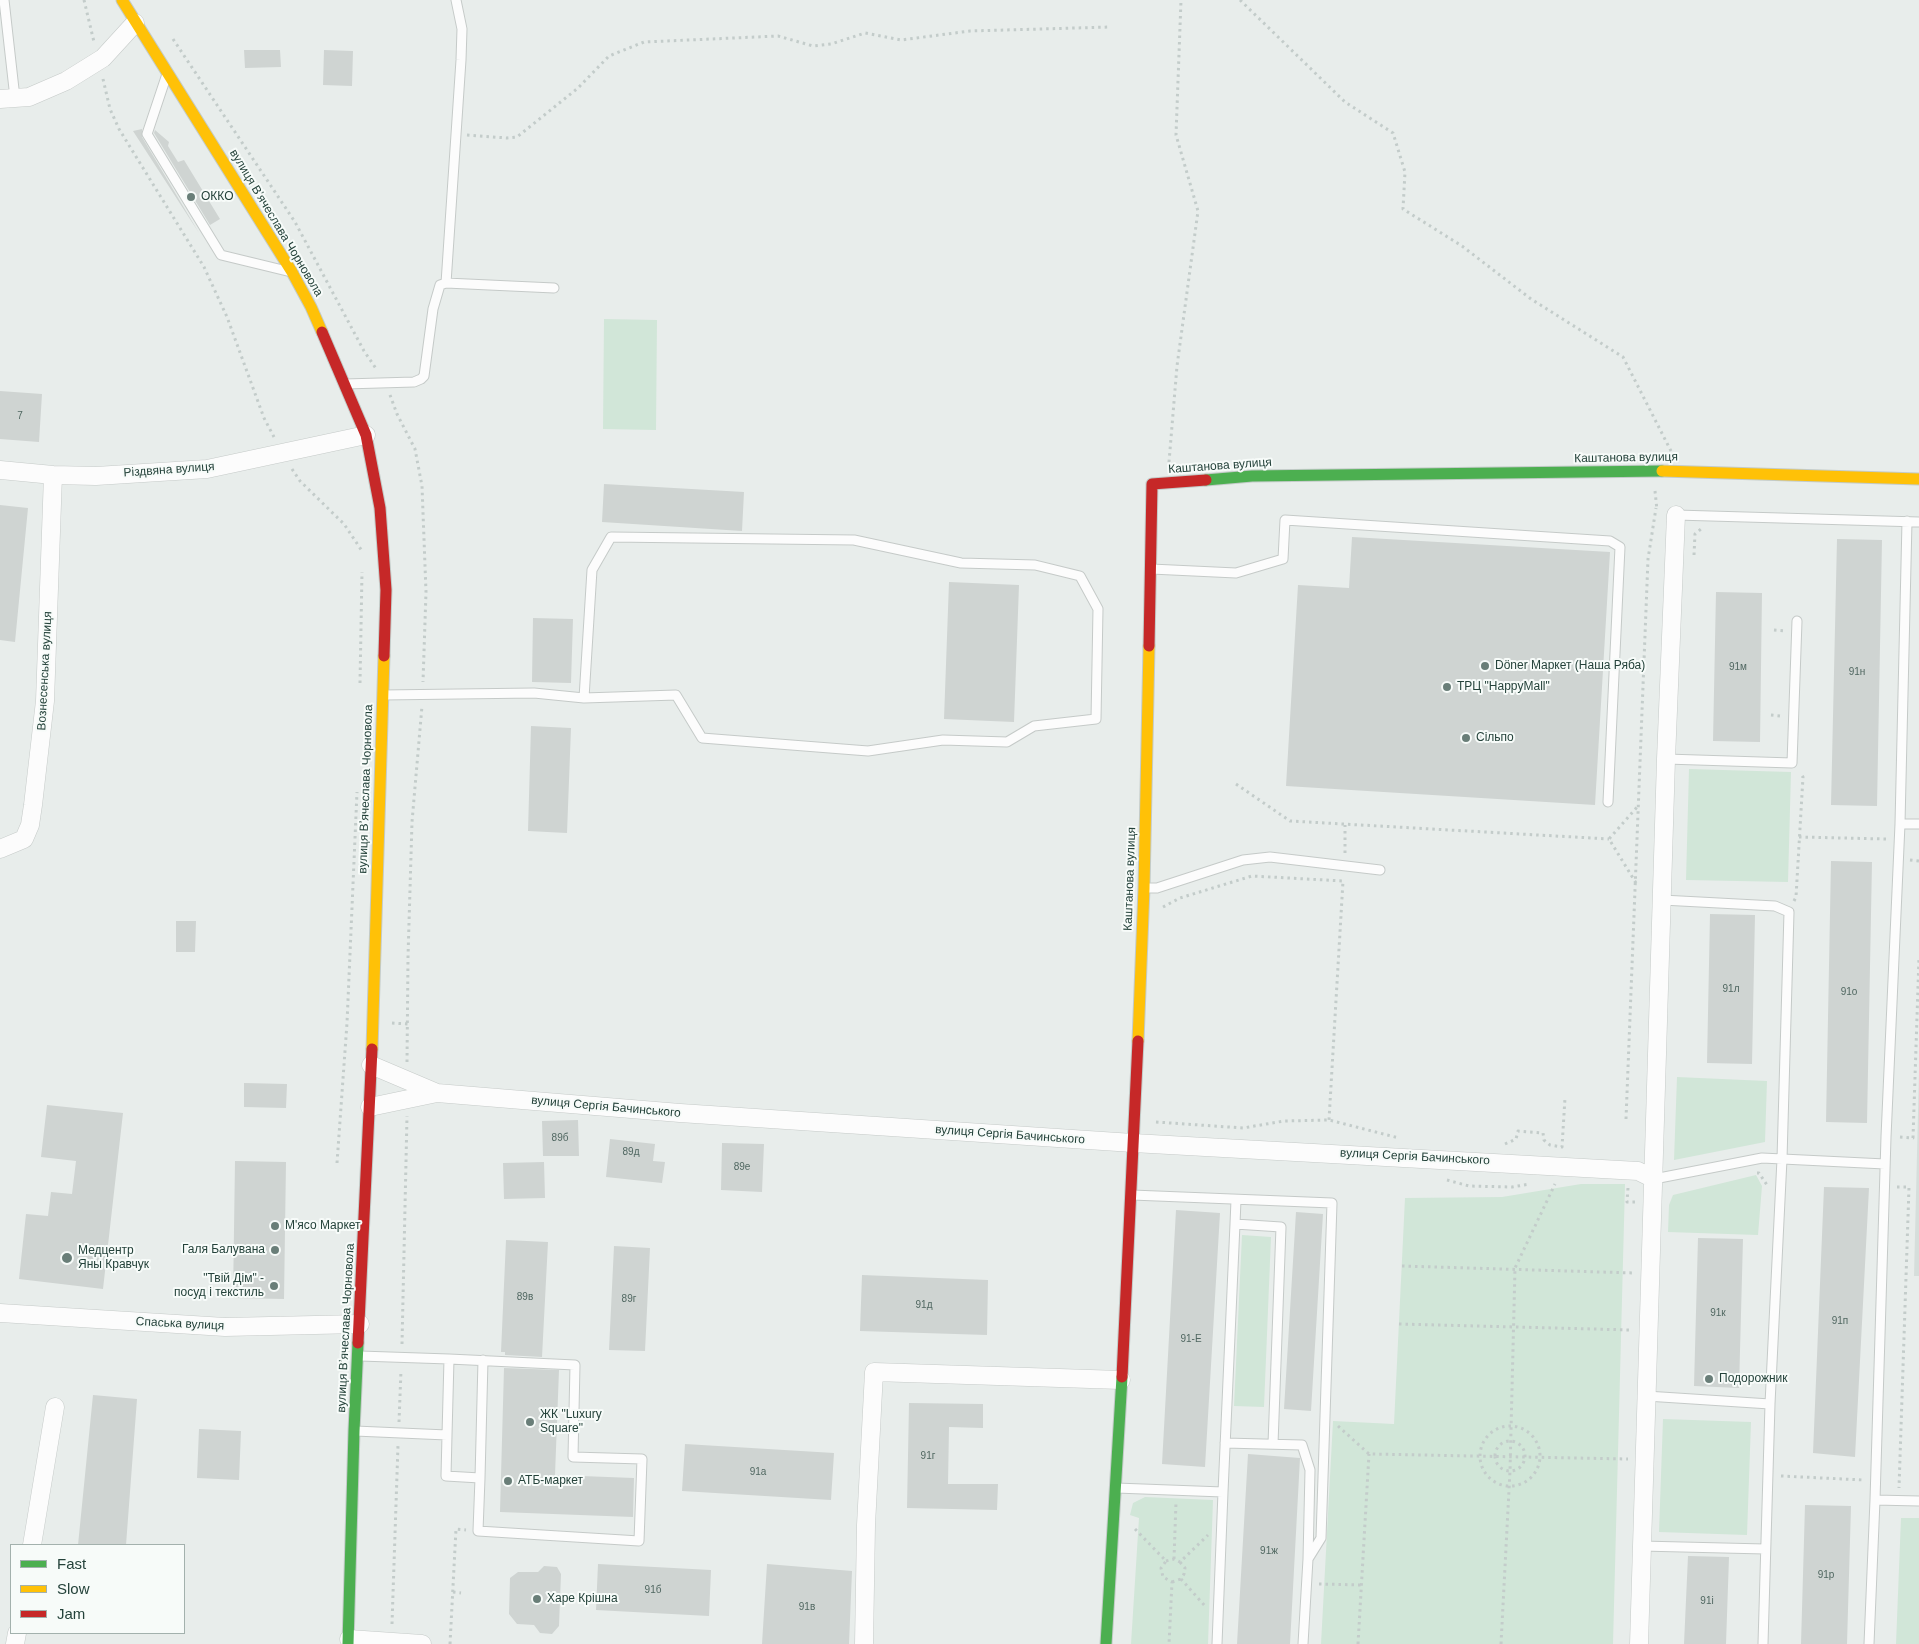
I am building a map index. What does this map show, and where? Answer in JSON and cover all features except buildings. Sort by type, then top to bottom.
[{"type":"street","name":"вулиця Вʼячеслава Чорновола","points":[[122,0],[292,272],[311,306],[366,436],[380,508],[386,590],[370,1107],[354,1431],[349,1641]]},
{"type":"street","points":[[8,98],[29,97],[66,81],[99,60],[135,23]]},
{"type":"street","name":"Різдвяна вулиця","points":[[0,470],[53,476],[96,476],[207,469],[366,436]]},
{"type":"street","name":"Каштанова вулиця","points":[[1106,1644],[1122,1380],[1144,888],[1152,484],[1252,476],[1681,472],[1919,478]]},
{"type":"street","name":"Вознесенська вулиця","points":[[0,849],[24,839],[30,825],[33,805],[45,701],[53,476]]},
{"type":"street","points":[[1638,1644],[1666,759],[1676,515]]},
{"type":"street","name":"вулиця Сергія Бачинського","points":[[371,1065],[437,1093],[680,1113],[1133,1142],[1638,1171],[1654,1179]]},
{"type":"street","points":[[370,1107],[437,1093]]},
{"type":"street","name":"Спаська вулиця","points":[[0,1313],[225,1327],[360,1324]]},
{"type":"street","points":[[864,1644],[866,1525],[874,1372],[1122,1380]]},
{"type":"street","points":[[32,1544],[55,1407]]},
{"type":"street","points":[[349,1641],[422,1644]]},
{"type":"lane","points":[[4,0],[8,98]]},
{"type":"lane","points":[[446,283],[457,134],[462,29],[456,0]]},
{"type":"lane","points":[[168,72],[147,134],[216,247],[221,255],[292,272]]},
{"type":"lane","points":[[345,384],[414,382],[422,379],[424,376],[433,309],[440,285],[446,283],[554,288]]},
{"type":"lane","points":[[1676,515],[1919,522]]},
{"type":"lane","points":[[1150,569],[1236,573],[1283,559],[1285,520],[1610,541],[1620,547],[1608,802]]},
{"type":"lane","points":[[1869,1644],[1876,1481],[1884,1187],[1900,824],[1907,521]]},
{"type":"lane","points":[[383,695],[534,693],[584,698],[676,695],[702,738],[868,751],[943,740],[1007,742],[1034,726],[1096,719],[1098,609],[1080,576],[1035,565],[962,563],[854,540],[611,536],[592,570],[584,698]]},
{"type":"lane","points":[[1666,759],[1792,762],[1797,621]]},
{"type":"lane","points":[[1900,824],[1919,824]]},
{"type":"lane","points":[[1144,888],[1157,888],[1243,860],[1270,857],[1380,870]]},
{"type":"lane","points":[[1662,900],[1775,906],[1789,912],[1782,1159],[1770,1404],[1763,1644]]},
{"type":"lane","points":[[1654,1179],[1762,1158],[1885,1164]]},
{"type":"lane","points":[[1130,1195],[1332,1203],[1321,1538],[1308,1559]]},
{"type":"lane","points":[[1217,1644],[1236,1200]]},
{"type":"lane","points":[[1235,1224],[1281,1226],[1273,1444]]},
{"type":"lane","points":[[358,1356],[483,1360],[575,1365],[573,1456],[642,1459],[639,1541],[478,1531],[483,1360]]},
{"type":"lane","points":[[450,1359],[446,1476],[480,1478]]},
{"type":"lane","points":[[1646,1396],[1770,1404]]},
{"type":"lane","points":[[354,1431],[447,1435]]},
{"type":"lane","points":[[1225,1443],[1302,1445],[1310,1470],[1308,1559],[1303,1644]]},
{"type":"lane","points":[[1116,1488],[1223,1492]]},
{"type":"lane","points":[[1875,1500],[1919,1501]]},
{"type":"lane","points":[[1641,1546],[1765,1549]]},
{"type":"path","points":[[84,0],[110,109],[119,129],[204,267],[227,317],[264,418],[282,454],[300,481],[344,524],[362,551]]},
{"type":"path","points":[[1163,483],[1169,458],[1177,366],[1198,211],[1176,135],[1181,0]]},
{"type":"path","points":[[1240,0],[1345,102],[1393,133],[1405,172],[1403,209],[1462,246],[1532,299],[1623,357],[1681,472]]},
{"type":"path","points":[[457,134],[516,137],[578,88],[609,56],[644,42],[778,36],[813,46],[831,44],[865,33],[901,40],[970,31],[1111,27]]},
{"type":"path","points":[[1626,1119],[1648,558],[1656,508]]},
{"type":"path","points":[[360,688],[362,571]]},
{"type":"path","points":[[407,1080],[412,822],[423,694]]},
{"type":"path","points":[[1771,715],[1782,716]]},
{"type":"path","points":[[1789,912],[1796,897],[1802,777],[1792,762]]},
{"type":"path","points":[[1236,784],[1290,821],[1609,839]]},
{"type":"path","points":[[337,1163],[347,1023],[357,785]]},
{"type":"path","points":[[1609,839],[1639,805]]},
{"type":"path","points":[[1799,837],[1899,840]]},
{"type":"path","points":[[1609,839],[1636,884]]},
{"type":"path","points":[[1162,907],[1180,898],[1252,876],[1343,881],[1329,1120]]},
{"type":"path","points":[[1886,1137],[1913,1138],[1919,957]]},
{"type":"path","points":[[1501,1145],[1509,1144],[1516,1139],[1518,1131],[1543,1133],[1544,1140],[1550,1145],[1562,1148],[1565,1098]]},
{"type":"path","points":[[392,1643],[407,1113]]},
{"type":"path","points":[[1156,1113],[1155,1122],[1243,1128],[1284,1120],[1329,1120],[1404,1140]]},
{"type":"path","points":[[1899,1137],[1899,1145]]},
{"type":"path","points":[[1750,1173],[1759,1173],[1767,1184],[1767,1194]]},
{"type":"path","points":[[1441,1178],[1469,1186],[1512,1187],[1538,1183]]},
{"type":"path","points":[[1898,1179],[1898,1187]]},
{"type":"path","points":[[1501,1644],[1510,1471],[1515,1268],[1556,1181],[1547,1182]]},
{"type":"path","points":[[1628,1182],[1627,1202],[1653,1203]]},
{"type":"path","points":[[1884,1187],[1910,1188],[1899,1489]]},
{"type":"path","points":[[1402,1266],[1650,1273]]},
{"type":"path","points":[[1399,1324],[1648,1330]]},
{"type":"path","points":[[1333,1421],[1369,1454],[1644,1459]]},
{"type":"path","points":[[1510,1426],[1520,1427],[1535,1438],[1540,1456],[1539,1466],[1527,1481],[1519,1485],[1509,1486],[1492,1480],[1481,1465],[1480,1456],[1486,1438],[1493,1431],[1510,1426]]},
{"type":"path","points":[[1510,1441],[1519,1444],[1525,1456],[1519,1468],[1510,1471],[1498,1465],[1495,1456],[1501,1444],[1510,1441]]},
{"type":"path","points":[[1358,1644],[1369,1454]]},
{"type":"path","points":[[1864,1470],[1864,1480]]},
{"type":"path","points":[[1768,1476],[1876,1481]]},
{"type":"path","points":[[1174,1558],[1177,1491]]},
{"type":"path","points":[[1114,1520],[1127,1521],[1166,1561]]},
{"type":"path","points":[[1180,1562],[1216,1528],[1222,1528]]},
{"type":"path","points":[[450,1644],[456,1529],[478,1531]]},
{"type":"path","points":[[1172,1582],[1164,1577],[1161,1568],[1166,1561],[1174,1558]]},
{"type":"path","points":[[1172,1582],[1181,1579],[1185,1568],[1174,1558]]},
{"type":"path","points":[[1181,1579],[1211,1613],[1218,1614]]},
{"type":"path","points":[[1169,1644],[1172,1582]]},
{"type":"path","points":[[1306,1584],[1361,1586]]},
{"type":"path","points":[[453,1592],[461,1593]]},
{"type":"shaded area","points":[[1919,1072],[1919,1276],[1914,1276]]},
{"type":"green space","points":[[604,319],[657,320],[656,430],[603,429]]},
{"type":"green space","points":[[1689,769],[1791,772],[1788,882],[1686,880]]},
{"type":"green space","points":[[1677,1077],[1767,1081],[1765,1142],[1674,1160]]},
{"type":"green space","points":[[1756,1175],[1762,1186],[1758,1235],[1668,1232],[1669,1205],[1673,1195]]},
{"type":"green space","points":[[1581,1184],[1625,1184],[1613,1644],[1321,1644],[1333,1421],[1394,1424],[1405,1198],[1502,1197]]},
{"type":"green space","points":[[1242,1235],[1271,1237],[1264,1407],[1234,1406]]},
{"type":"green space","points":[[1663,1419],[1751,1422],[1747,1535],[1659,1532]]},
{"type":"green space","points":[[1145,1497],[1213,1500],[1208,1644],[1131,1644],[1139,1518],[1130,1515],[1133,1503]]},
{"type":"green space","points":[[1901,1518],[1919,1518],[1919,1644],[1896,1644]]},
{"type":"traffic: fast","points":[[1206,480],[1252,476],[1662,471]]},
{"type":"traffic: fast","points":[[348,1644],[358,1343]]},
{"type":"traffic: fast","points":[[1106,1644],[1122,1377]]},
{"type":"traffic: slow","points":[[122,0],[292,272],[322,332]]},
{"type":"traffic: slow","points":[[1662,471],[1919,479]]},
{"type":"traffic: slow","points":[[1138,1041],[1144,888],[1149,646]]},
{"type":"traffic: slow","points":[[372,1049],[384,656]]},
{"type":"traffic: jam","points":[[322,332],[366,435],[380,508],[386,590],[384,656]]},
{"type":"traffic: jam","points":[[1149,646],[1152,484],[1206,480]]},
{"type":"traffic: jam","points":[[1122,1377],[1138,1041]]},
{"type":"traffic: jam","points":[[358,1343],[372,1049]]},
{"type":"place","name":"ОККО","points":[[191,197]]},
{"type":"place","name":"Döner Maркет (Наша Ряба)","points":[[1485,666]]},
{"type":"place","name":"ТРЦ \"HappyMall\"","points":[[1447,687]]},
{"type":"place","name":"Сільпо","points":[[1466,738]]},
{"type":"place","name":"М'ясо Маркет","points":[[275,1226]]},
{"type":"place","name":"Галя Балувана","points":[[275,1250]]},
{"type":"place","name":"Медцентр Яны Кравчук","points":[[67,1258]]},
{"type":"place","name":"\"Твій Дім\" - посуд і текстиль","points":[[274,1286]]},
{"type":"place","name":"Подорожник","points":[[1709,1379]]},
{"type":"place","name":"ЖК \"Luxury Square\"","points":[[530,1422]]},
{"type":"place","name":"АТБ-маркет","points":[[508,1481]]},
{"type":"place","name":"Харе Крішна","points":[[537,1599]]}]
